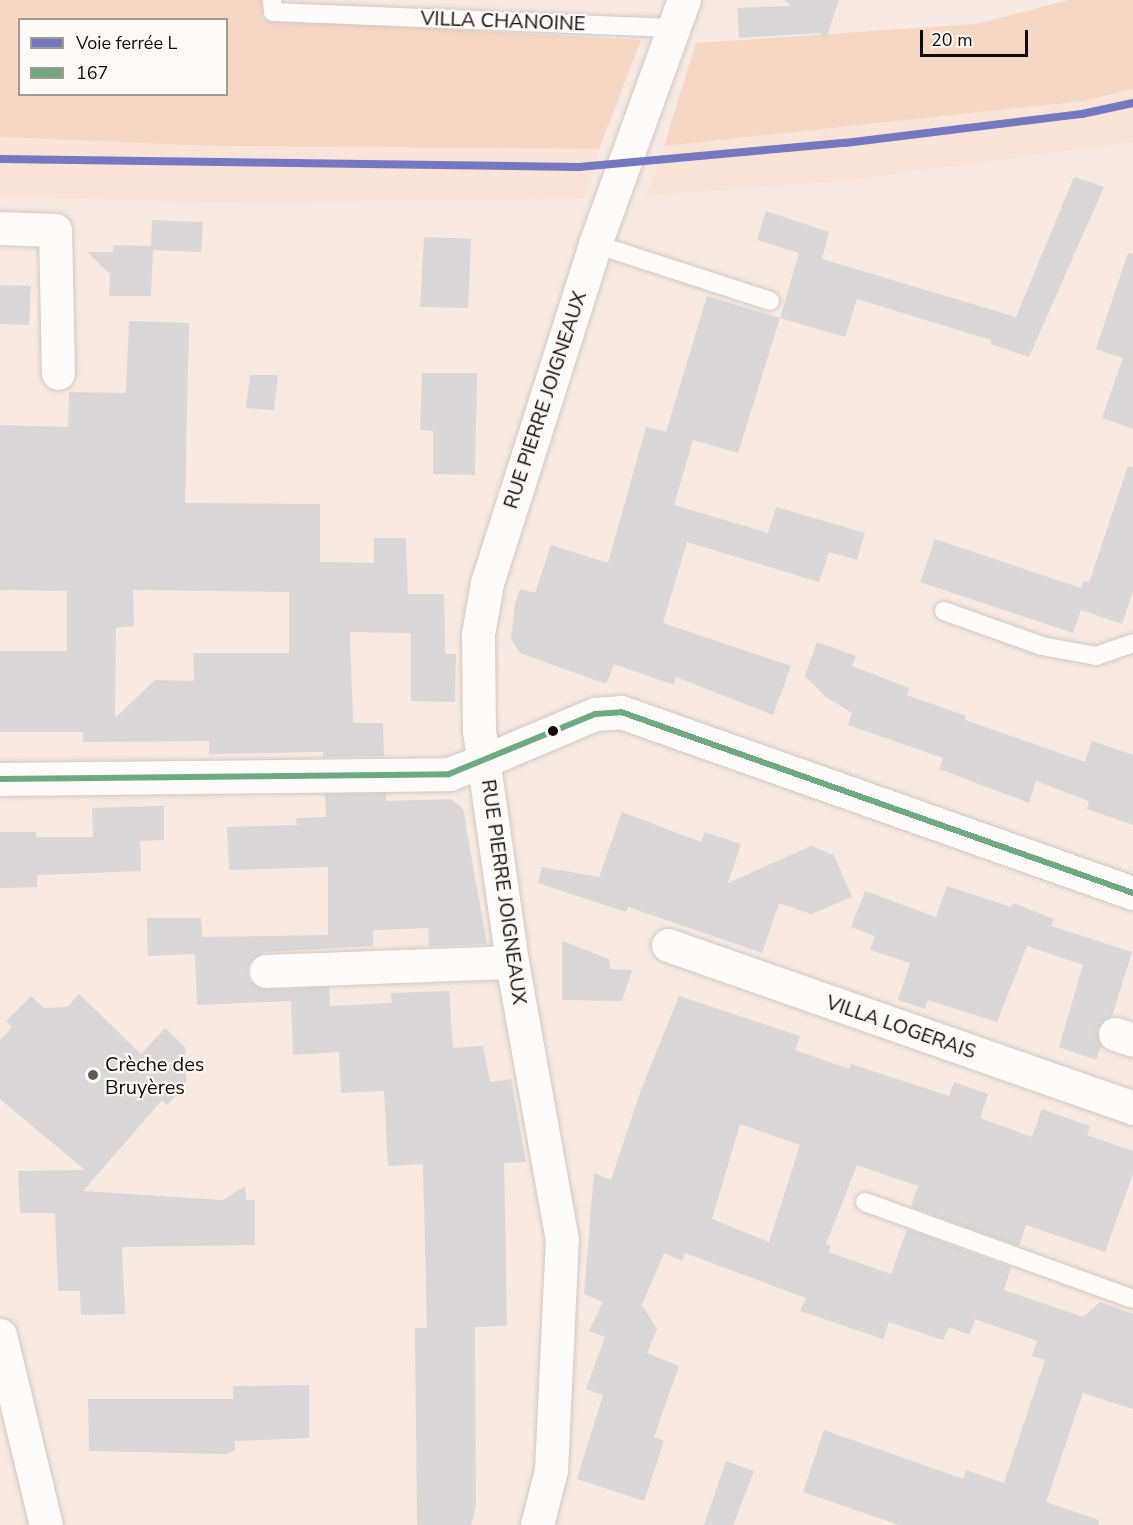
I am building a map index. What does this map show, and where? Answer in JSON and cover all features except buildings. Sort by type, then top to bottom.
[{"type":"street","name":"RUE PIERRE JOIGNEAUX","points":[[537,1525],[551,1470],[562,1240],[512,962],[486,760],[479,730],[478,634],[487,583],[595,244],[646,97],[678,14]]},
{"type":"street","points":[[0,228],[55,230],[58,373]]},
{"type":"street","points":[[0,779],[448,774],[595,714],[621,712],[1133,893]]},
{"type":"street","name":"VILLA LOGERAIS","points":[[668,945],[1133,1108]]},
{"type":"street","points":[[266,971],[512,962]]},
{"type":"street","points":[[0,1335],[46,1525]]},
{"type":"lane","name":"VILLA CHANOINE","points":[[272,0],[273,12],[678,14]]},
{"type":"lane","points":[[595,244],[771,301]]},
{"type":"lane","points":[[944,611],[1042,646],[1096,656],[1133,643]]},
{"type":"lane","points":[[866,1202],[1133,1299]]},
{"type":"shaded area","points":[[0,0],[262,0],[262,19],[641,40],[599,149],[218,146],[0,137]]},
{"type":"shaded area","points":[[1069,0],[1133,0],[1133,89],[1084,101],[664,146],[696,43],[976,24]]},
{"type":"shaded area","points":[[1133,89],[1133,142],[845,181],[646,196],[664,146],[1084,101]]},
{"type":"shaded area","points":[[0,137],[218,146],[599,149],[584,199],[210,203],[0,196]]},
{"type":"rail line","name":"L","points":[[0,159],[579,167],[845,143],[1082,114],[1133,103]]},
{"type":"transit line","name":"167","points":[[0,779],[449,774],[595,714],[621,712],[1133,893]]},
{"type":"place","name":"Crèche des Bruyères","points":[[93,1075]]}]
